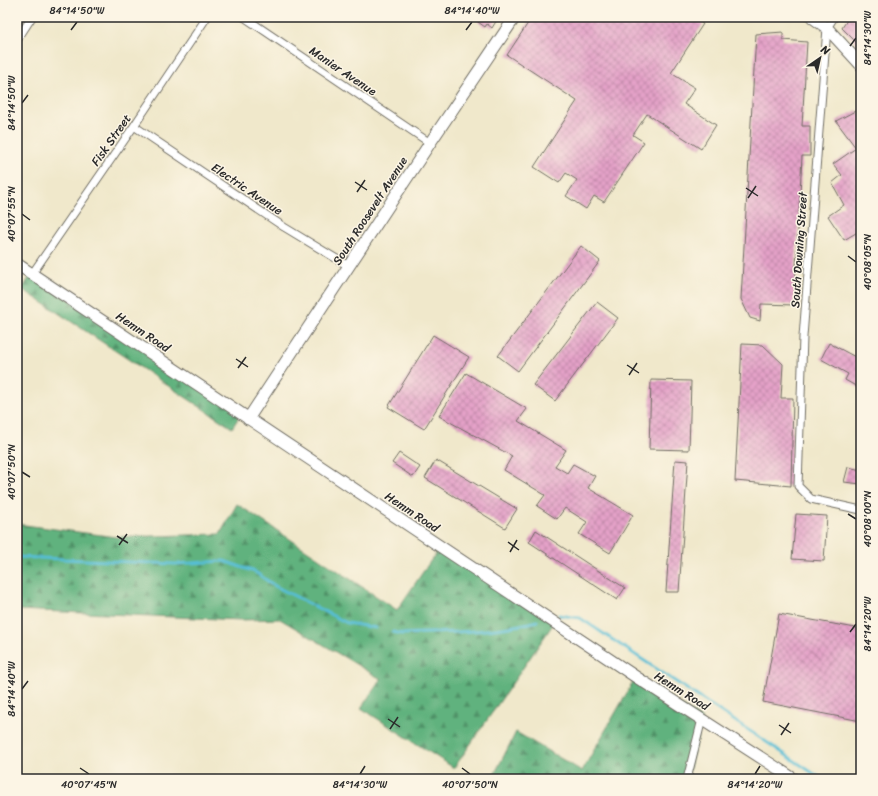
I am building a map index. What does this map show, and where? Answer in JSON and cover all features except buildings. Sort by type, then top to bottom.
[{"type":"street","points":[[17,40],[32,17]]},
{"type":"street","name":"Fisk Street","points":[[32,274],[207,17]]},
{"type":"street","name":"Manier Avenue","points":[[244,17],[430,143]]},
{"type":"street","name":"South Roosevelt Avenue","points":[[248,419],[515,17]]},
{"type":"street","points":[[812,17],[827,28],[861,65]]},
{"type":"street","name":"South Downing Street","points":[[834,17],[827,28],[803,337],[798,486],[811,499],[861,510]]},
{"type":"street","name":"Electric Avenue","points":[[134,126],[284,227],[350,267]]},
{"type":"street","name":"Hemm Road","points":[[17,264],[623,669],[794,779]]},
{"type":"street","points":[[687,779],[702,719]]},
{"type":"green space","points":[[32,274],[241,414],[232,428],[22,289]]},
{"type":"green space","points":[[237,504],[397,610],[440,547],[554,623],[454,768],[361,708],[381,679],[280,619],[241,620],[17,610],[17,524],[116,537],[220,534]]},
{"type":"green space","points":[[636,677],[702,719],[687,779],[492,779],[516,732],[582,771]]},
{"type":"waterway","points":[[17,557],[175,564],[224,561],[255,572],[275,586],[347,623],[376,628]]},
{"type":"waterway","points":[[559,615],[580,618],[822,779]]},
{"type":"waterway","points":[[393,632],[403,634],[488,630],[537,621]]}]
